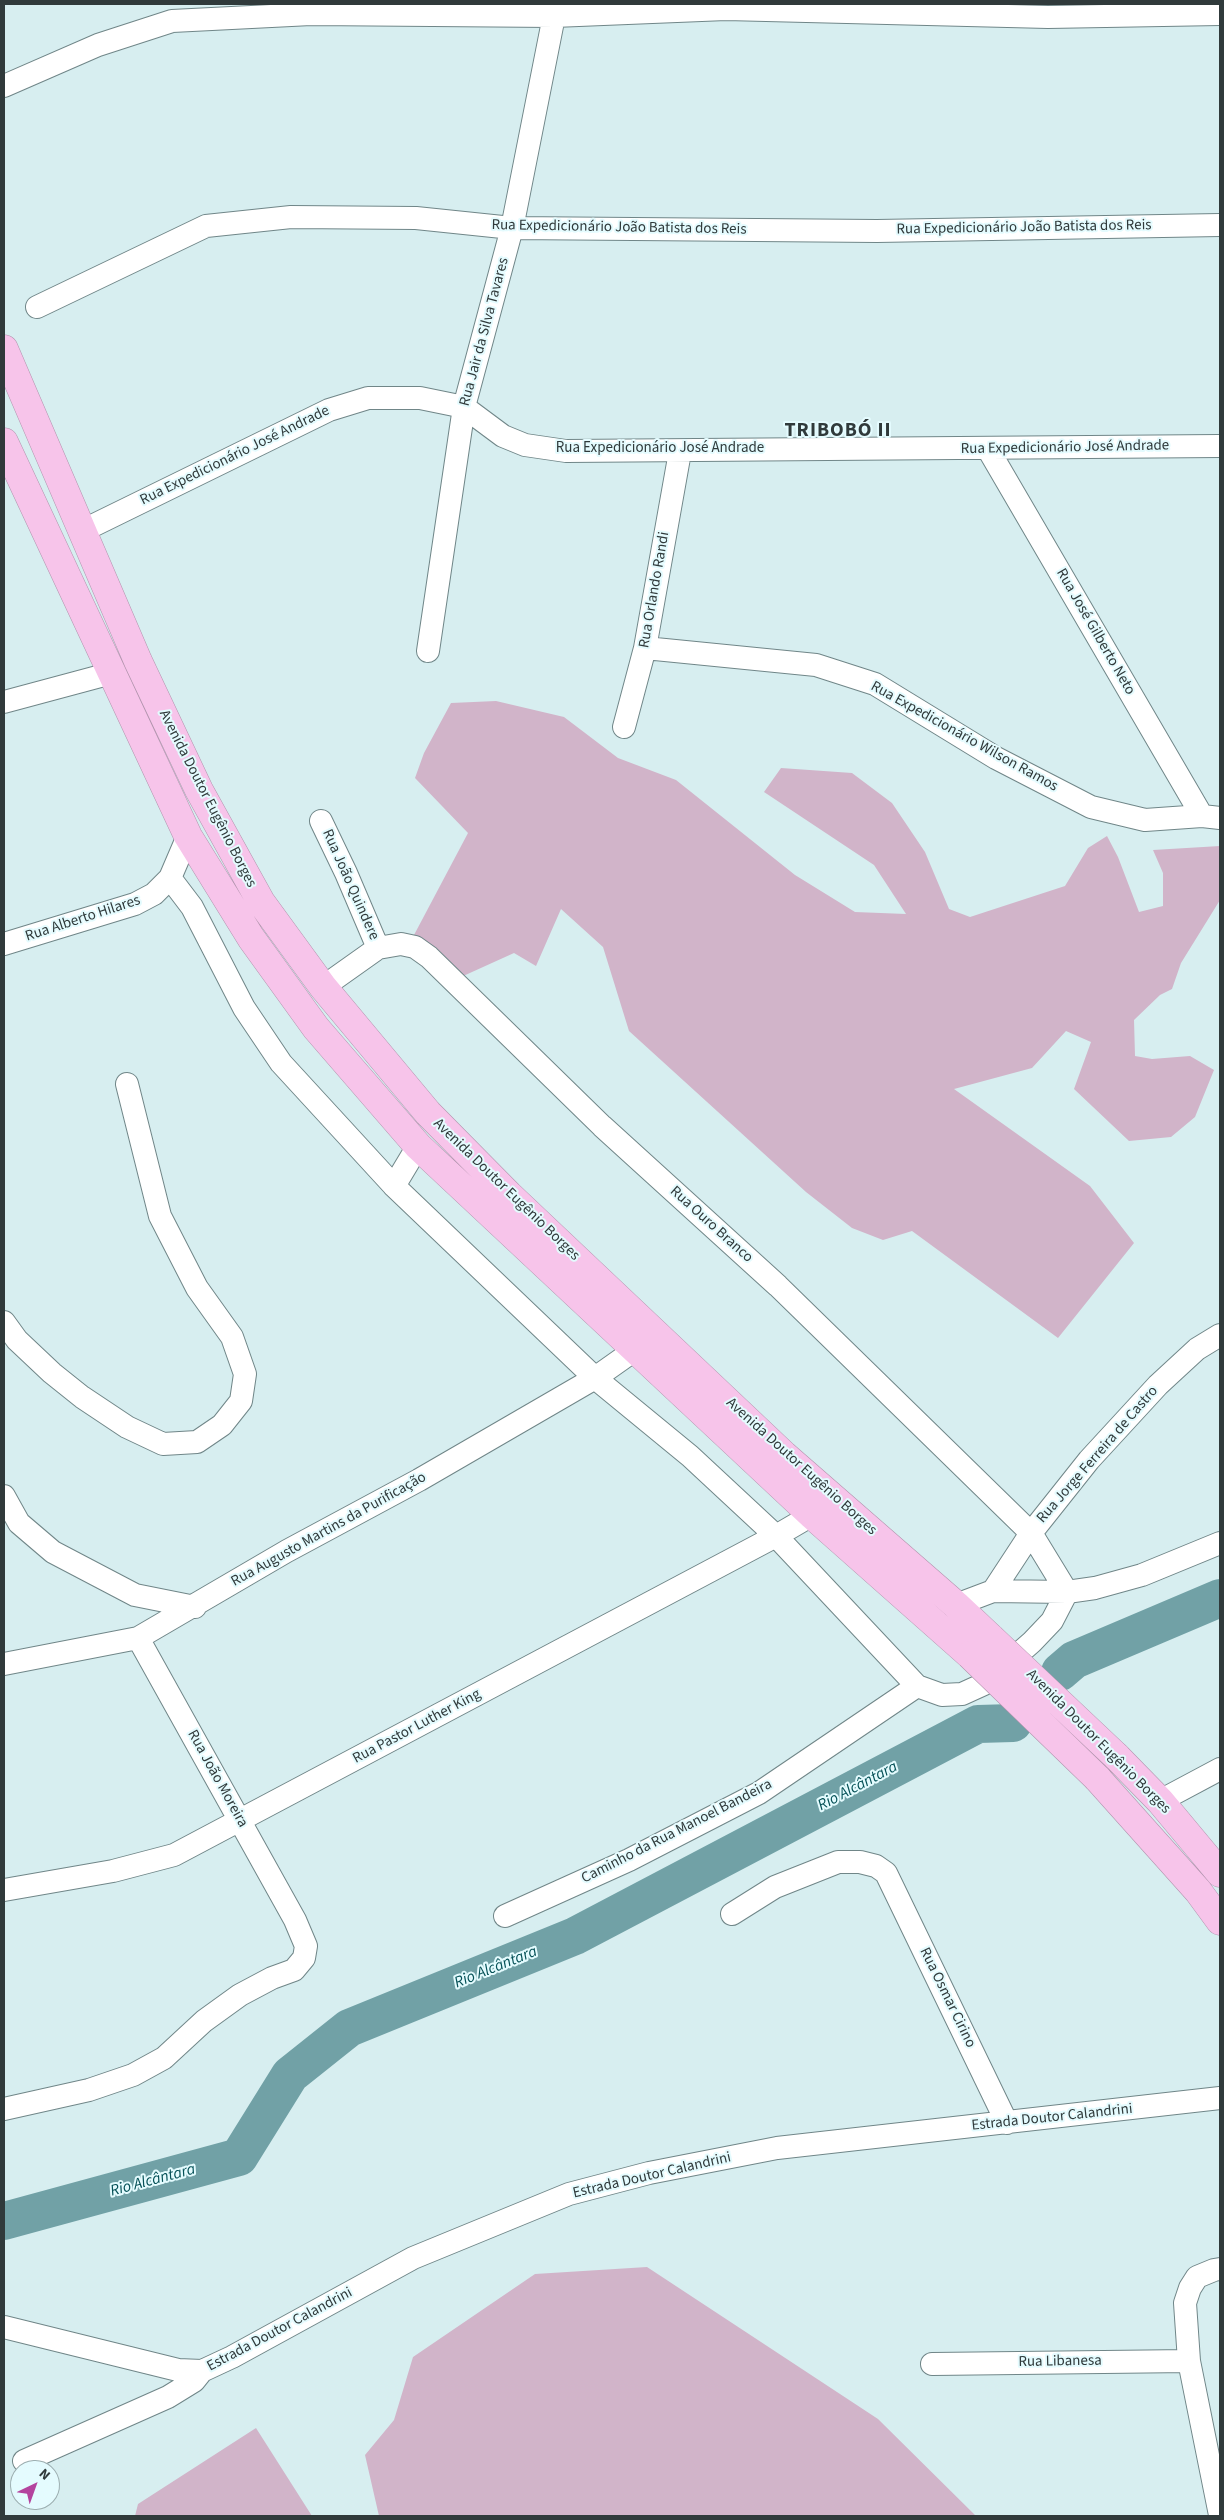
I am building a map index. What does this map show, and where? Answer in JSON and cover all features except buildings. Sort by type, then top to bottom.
[{"type":"highway","name":"Avenida Doutor Eugênio Borges","points":[[4,349],[138,661],[199,790],[260,902],[323,988],[428,1113],[509,1195],[784,1455],[956,1604],[1116,1756],[1160,1801],[1220,1873]]},
{"type":"highway","name":"Avenida Doutor Eugênio Borges","points":[[4,442],[188,836],[252,938],[316,1028],[418,1146],[812,1514],[970,1655],[1097,1778],[1180,1870],[1220,1921]]},
{"type":"street","points":[[4,86],[98,45],[202,11],[554,16],[726,6],[1048,17],[1220,14]]},
{"type":"street","name":"Rua Jair da Silva Tavares","points":[[428,650],[464,407],[512,228],[554,16]]},
{"type":"street","name":"Rua Expedicionário João Batista dos Reis","points":[[37,307],[206,226],[291,217],[416,218],[512,228],[877,231],[1220,225]]},
{"type":"street","name":"Rua Expedicionário José Andrade","points":[[82,531],[329,410],[368,398],[420,398],[464,407],[503,436],[525,445],[566,451],[680,452],[1220,446]]},
{"type":"street","name":"Rua José Gilberto Neto","points":[[988,449],[1211,817]]},
{"type":"street","name":"Rua Orlando Randi","points":[[624,727],[645,648],[680,452]]},
{"type":"street","name":"Rua Expedicionário Wilson Ramos","points":[[645,648],[816,665],[875,684],[996,758],[1091,807],[1145,820],[1211,817]]},
{"type":"street","points":[[4,702],[112,672]]},
{"type":"street","name":"Rua João Quindere","points":[[321,821],[346,873],[378,948]]},
{"type":"street","name":"Rua Alberto Hilares","points":[[4,944],[135,904],[154,894],[170,878],[188,836]]},
{"type":"street","points":[[170,878],[192,907],[244,1008],[281,1063],[394,1186],[595,1378],[690,1456],[776,1536],[917,1686],[942,1695],[962,1694],[984,1684],[1032,1642],[1052,1621],[1067,1592]]},
{"type":"street","name":"Rua Ouro Branco","points":[[323,988],[378,948],[401,944],[415,947],[429,956],[602,1126],[778,1286],[1030,1533],[1067,1592]]},
{"type":"street","points":[[4,1322],[17,1340],[82,1396],[127,1427],[163,1444],[197,1442],[222,1426],[241,1401],[245,1374],[232,1337],[197,1288],[160,1216],[127,1084]]},
{"type":"street","points":[[394,1186],[418,1146]]},
{"type":"street","name":"Rua Jorge Ferreira de Castro","points":[[993,1591],[1030,1533],[1089,1460],[1158,1385],[1197,1349],[1220,1335]]},
{"type":"street","name":"Rua Augusto Martins da Purificação","points":[[4,1664],[138,1638],[195,1607],[287,1551],[419,1480],[595,1378],[636,1349]]},
{"type":"street","points":[[4,1496],[19,1523],[53,1552],[135,1595],[195,1607]]},
{"type":"street","name":"Rua Pastor Luther King","points":[[4,1890],[113,1871],[174,1855],[776,1536],[812,1514]]},
{"type":"street","points":[[956,1604],[993,1591],[1067,1592],[1095,1588],[1142,1575],[1220,1543]]},
{"type":"street","name":"Rua João Moreira","points":[[4,2109],[88,2090],[133,2075],[164,2058],[204,2021],[240,1995],[272,1978],[294,1970],[300,1965],[306,1946],[295,1920],[138,1638]]},
{"type":"street","name":"Caminho da Rua Manoel Bandeira","points":[[505,1916],[629,1860],[759,1793],[917,1686]]},
{"type":"street","points":[[1160,1801],[1220,1768]]},
{"type":"street","name":"Rua Osmar Cirino","points":[[732,1914],[775,1887],[838,1862],[860,1862],[876,1866],[886,1873],[1007,2123]]},
{"type":"street","name":"Estrada Doutor Calandrini","points":[[28,2460],[168,2397],[194,2381],[202,2370],[232,2357],[413,2258],[569,2194],[649,2174],[777,2148],[1220,2098]]},
{"type":"street","points":[[1220,2269],[1197,2277],[1190,2288],[1185,2302],[1189,2361],[1220,2515]]},
{"type":"street","points":[[4,2326],[169,2368],[202,2370]]},
{"type":"street","name":"Rua Libanesa","points":[[932,2364],[1189,2361]]},
{"type":"shaded area","points":[[496,701],[564,717],[618,758],[676,780],[795,875],[855,912],[906,914],[874,865],[764,792],[781,768],[852,773],[892,803],[925,852],[949,909],[970,917],[1065,886],[1088,848],[1107,836],[1118,857],[1139,912],[1163,906],[1163,873],[1153,850],[1220,846],[1220,900],[1181,963],[1172,989],[1160,995],[1134,1020],[1135,1056],[1152,1059],[1190,1056],[1214,1070],[1195,1117],[1171,1137],[1129,1141],[1074,1089],[1091,1042],[1066,1031],[1032,1068],[954,1089],[1090,1186],[1134,1243],[1058,1338],[912,1231],[883,1240],[852,1228],[806,1192],[629,1031],[603,947],[561,909],[536,966],[514,953],[461,977],[414,935],[468,833],[415,778],[424,753],[451,703]]},
{"type":"shaded area","points":[[647,2267],[878,2419],[976,2516],[379,2516],[365,2455],[394,2420],[413,2357],[535,2274]]},
{"type":"shaded area","points":[[256,2428],[312,2516],[135,2516],[138,2504]]},
{"type":"waterway","name":"Rio Alcântara","points":[[1060,1672],[1074,1660],[1220,1598]]},
{"type":"waterway","name":"Rio Alcântara","points":[[4,2221],[239,2157],[290,2075],[349,2028],[575,1936],[978,1724],[1013,1723]]},
{"type":"district","name":"TRIBOBÓ II","points":[[838,432]]}]
